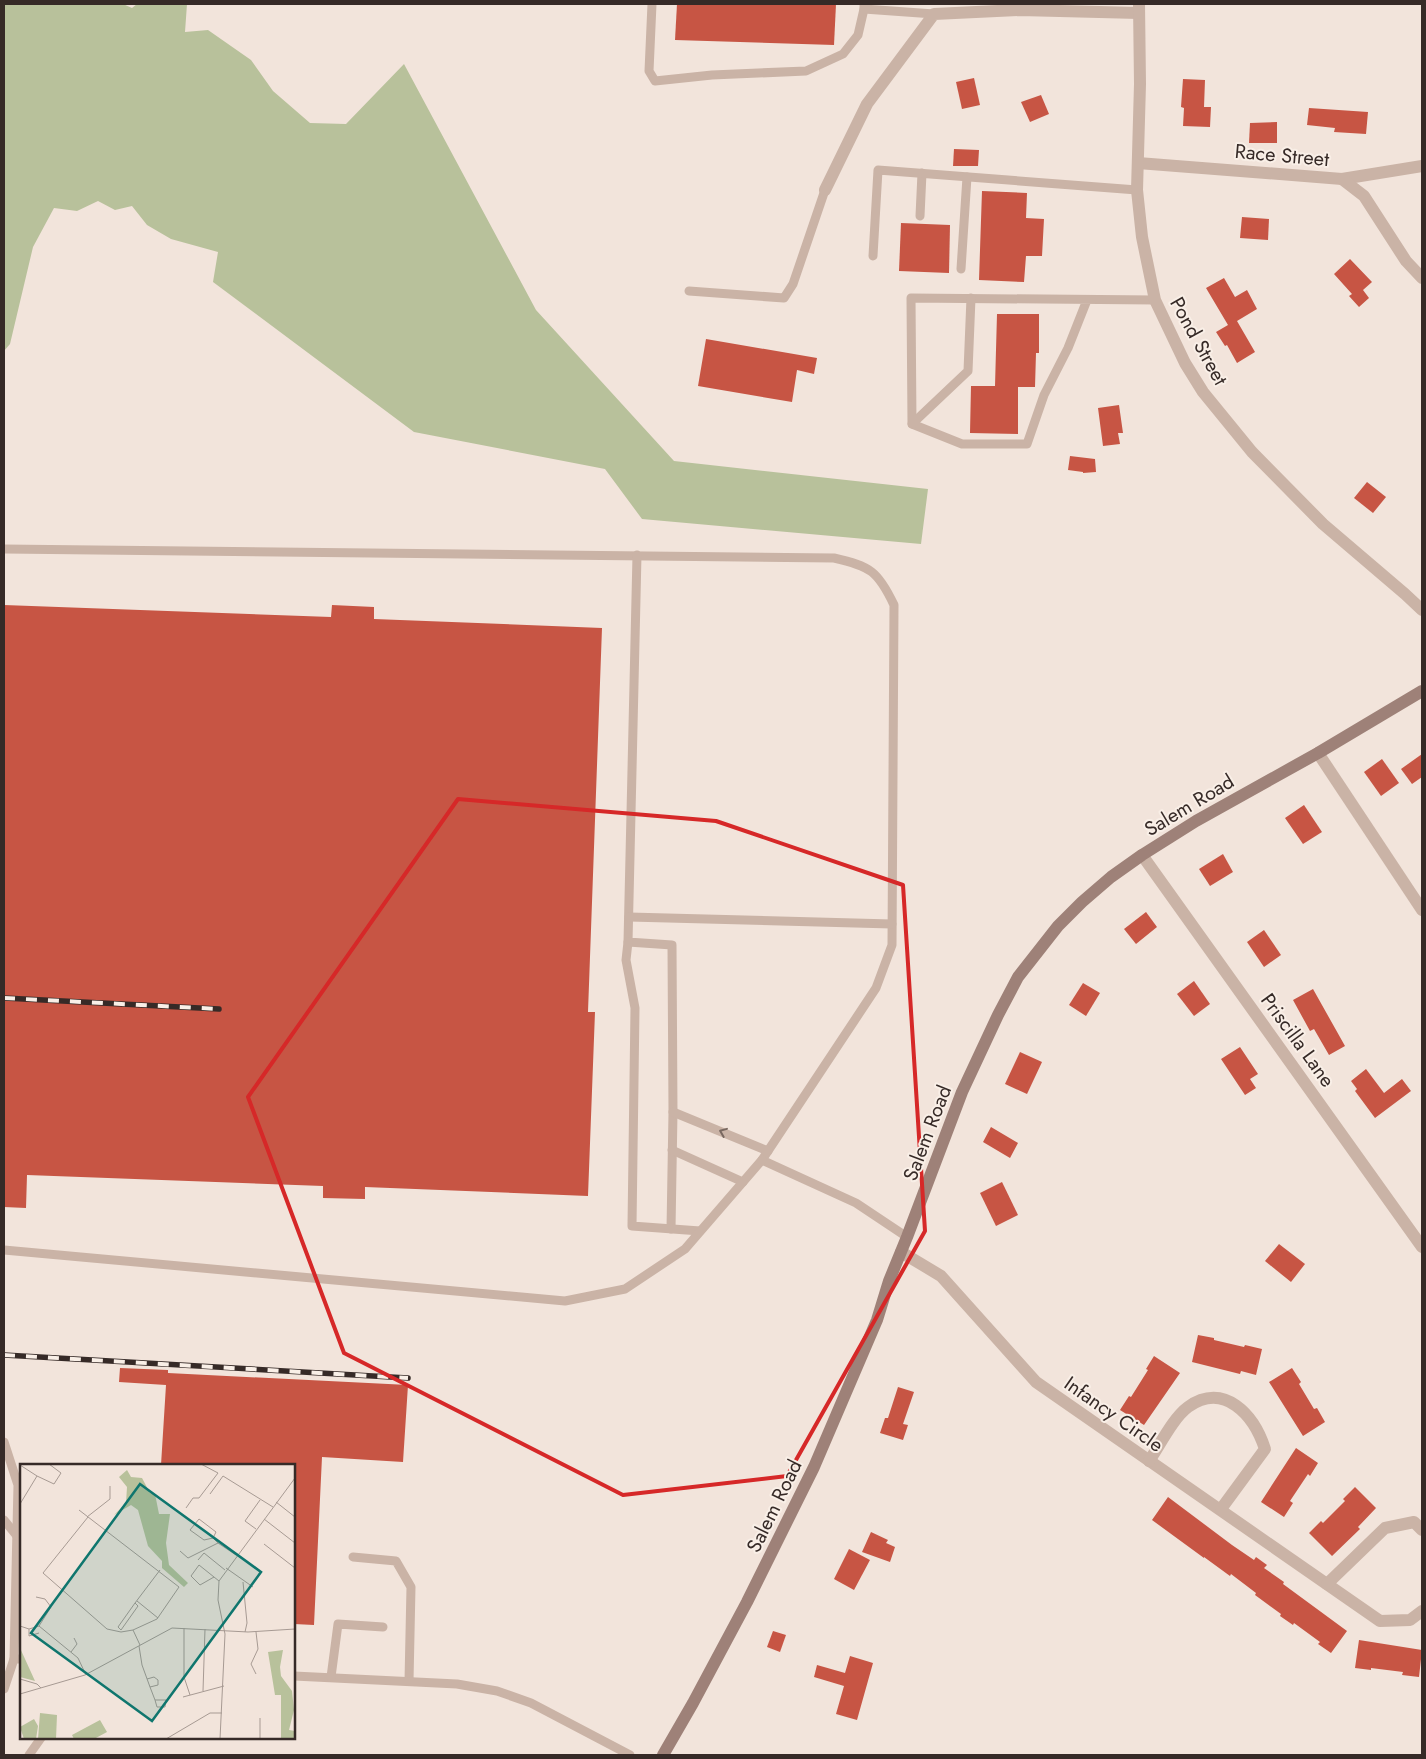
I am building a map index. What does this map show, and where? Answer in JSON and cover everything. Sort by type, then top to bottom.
[{"type":"main road","name":"Salem Road","points":[[662,1755],[748,1602],[814,1467],[877,1320],[889,1281],[962,1092],[1018,977],[1058,926],[1082,902],[1142,855],[1196,821],[1422,692]]},
{"type":"street","points":[[825,190],[867,104],[934,14],[1139,8]]},
{"type":"street","name":"Pond Street","points":[[1139,8],[1140,84],[1137,190],[1142,237],[1155,300],[1185,363],[1203,392],[1252,452],[1323,524],[1406,594],[1422,610]]},
{"type":"street","name":"Race Street","points":[[1138,163],[1342,179],[1422,166]]},
{"type":"street","points":[[1342,179],[1364,196],[1406,260],[1422,278]]},
{"type":"street","points":[[1318,753],[1422,910]]},
{"type":"street","name":"Priscilla Lane","points":[[1142,855],[1422,1247]]},
{"type":"street","name":"Infancy Circle","points":[[901,1252],[941,1276],[1036,1382],[1380,1621],[1410,1620],[1422,1611]]},
{"type":"street","points":[[1149,1461],[1186,1408],[1199,1401],[1213,1398],[1228,1400],[1240,1408],[1260,1432],[1265,1448],[1221,1510]]},
{"type":"street","points":[[1327,1584],[1385,1528],[1414,1522],[1422,1530]]},
{"type":"lane","points":[[652,4],[649,71],[655,81],[712,75],[806,71],[843,54],[858,35],[864,6],[934,14]]},
{"type":"lane","points":[[873,256],[878,170],[1137,190]]},
{"type":"lane","points":[[920,216],[922,173]]},
{"type":"lane","points":[[961,269],[967,177]]},
{"type":"lane","points":[[689,291],[784,298],[793,284],[825,190]]},
{"type":"lane","points":[[912,424],[911,298],[1155,300]]},
{"type":"lane","points":[[912,424],[968,371],[971,298]]},
{"type":"lane","points":[[912,424],[962,444],[1027,444],[1044,395],[1068,348],[1087,300]]},
{"type":"lane","points":[[4,548],[834,558],[855,563],[874,572],[886,588],[894,605],[892,945],[876,988],[762,1160],[685,1249],[625,1290],[565,1301],[4,1250]]},
{"type":"lane","points":[[637,555],[629,916],[626,960],[635,1008],[632,1226],[700,1231]]},
{"type":"lane","points":[[629,916],[892,924]]},
{"type":"lane","points":[[628,942],[672,945],[673,1112],[671,1229]]},
{"type":"lane","points":[[673,1112],[768,1151]]},
{"type":"lane","points":[[672,1150],[743,1182]]},
{"type":"lane","points":[[762,1160],[856,1203],[907,1237]]},
{"type":"lane","points":[[4,1442],[18,1485],[18,1659],[4,1689]]},
{"type":"lane","points":[[4,1520],[17,1536]]},
{"type":"lane","points":[[353,1556],[396,1561],[411,1587],[409,1681]]},
{"type":"lane","points":[[331,1677],[338,1624],[383,1627]]},
{"type":"lane","points":[[295,1676],[457,1684],[497,1691],[531,1702],[630,1755]]},
{"type":"lane","points":[[29,1755],[40,1739]]},
{"type":"highlighted area","points":[[458,799],[716,821],[903,885],[925,1231],[787,1476],[623,1495],[344,1353],[248,1097]]},
{"type":"green space","points":[[4,4],[123,4],[132,8],[137,4],[187,4],[185,32],[208,30],[251,60],[273,91],[310,123],[346,124],[404,64],[536,310],[674,461],[928,489],[921,544],[642,519],[605,469],[414,432],[213,282],[218,252],[171,239],[147,225],[132,206],[115,210],[98,201],[77,211],[54,208],[33,247],[10,344],[4,351]]},
{"type":"building","points":[[677,4],[836,4],[834,45],[675,40]]},
{"type":"building","points":[[974,78],[980,105],[962,109],[956,82]]},
{"type":"building","points":[[1183,79],[1205,80],[1204,107],[1211,107],[1210,127],[1183,126],[1184,108],[1181,107]]},
{"type":"building","points":[[1041,95],[1049,114],[1030,122],[1021,102]]},
{"type":"building","points":[[1309,108],[1368,112],[1366,134],[1334,132],[1335,128],[1307,125]]},
{"type":"building","points":[[1277,122],[1277,143],[1249,143],[1250,123]]},
{"type":"building","points":[[954,149],[979,150],[978,166],[953,166]]},
{"type":"building","points":[[982,191],[1027,193],[1026,218],[1044,219],[1042,256],[1026,256],[1024,282],[979,280]]},
{"type":"building","points":[[1242,217],[1269,219],[1268,240],[1240,238]]},
{"type":"building","points":[[901,223],[950,225],[949,273],[899,271]]},
{"type":"building","points":[[1350,259],[1372,282],[1363,290],[1369,298],[1359,307],[1349,296],[1352,294],[1334,274]]},
{"type":"building","points":[[1224,278],[1235,297],[1247,290],[1257,309],[1237,321],[1255,352],[1237,363],[1227,345],[1225,346],[1216,332],[1228,325],[1206,288]]},
{"type":"building","points":[[997,314],[1039,314],[1039,353],[1036,353],[1035,387],[1018,387],[1018,434],[970,433],[971,386],[995,386]]},
{"type":"building","points":[[706,339],[817,358],[814,374],[797,370],[792,402],[698,386]]},
{"type":"building","points":[[1119,405],[1123,433],[1118,433],[1120,444],[1103,446],[1098,408]]},
{"type":"building","points":[[1070,456],[1095,459],[1096,472],[1083,473],[1068,470]]},
{"type":"building","points":[[1367,482],[1386,497],[1373,513],[1354,498]]},
{"type":"building","points":[[4,605],[331,617],[332,605],[374,607],[374,619],[602,628],[588,1012],[595,1012],[588,1196],[365,1187],[365,1199],[323,1198],[323,1186],[27,1175],[26,1208],[4,1207]]},
{"type":"building","points":[[1422,754],[1422,777],[1412,784],[1401,769]]},
{"type":"building","points":[[1382,759],[1399,783],[1381,796],[1364,772]]},
{"type":"building","points":[[1304,805],[1322,832],[1303,844],[1285,818]]},
{"type":"building","points":[[1223,854],[1233,872],[1210,886],[1199,869]]},
{"type":"building","points":[[1146,912],[1157,927],[1136,944],[1124,929]]},
{"type":"building","points":[[1264,930],[1281,955],[1264,967],[1247,942]]},
{"type":"building","points":[[1194,981],[1210,1004],[1194,1016],[1177,994]]},
{"type":"building","points":[[1083,983],[1100,993],[1086,1016],[1069,1005]]},
{"type":"building","points":[[1313,989],[1345,1046],[1329,1055],[1314,1029],[1310,1031],[1293,1000]]},
{"type":"building","points":[[1240,1047],[1258,1074],[1250,1079],[1256,1088],[1245,1095],[1221,1059]]},
{"type":"building","points":[[1020,1052],[1042,1062],[1027,1094],[1005,1084]]},
{"type":"building","points":[[1366,1069],[1384,1093],[1402,1079],[1411,1091],[1375,1118],[1355,1091],[1357,1089],[1351,1081]]},
{"type":"building","points":[[991,1127],[1018,1143],[1010,1158],[983,1142]]},
{"type":"building","points":[[1002,1182],[1018,1215],[996,1226],[980,1193]]},
{"type":"building","points":[[1279,1244],[1305,1264],[1291,1282],[1265,1261]]},
{"type":"building","points":[[1198,1335],[1244,1347],[1245,1345],[1262,1349],[1256,1375],[1241,1371],[1240,1374],[1192,1362]]},
{"type":"building","points":[[1154,1356],[1180,1373],[1144,1425],[1120,1410],[1129,1396],[1131,1397],[1148,1370],[1146,1369]]},
{"type":"building","points":[[120,1368],[168,1370],[168,1373],[408,1385],[403,1462],[322,1457],[314,1625],[295,1624],[295,1464],[161,1464],[166,1385],[119,1382]]},
{"type":"building","points":[[1292,1368],[1314,1409],[1317,1408],[1325,1422],[1303,1436],[1269,1382]]},
{"type":"building","points":[[898,1387],[914,1392],[903,1424],[908,1425],[903,1440],[880,1433],[885,1418],[888,1418]]},
{"type":"building","points":[[1296,1448],[1318,1463],[1310,1476],[1308,1474],[1290,1501],[1293,1503],[1284,1517],[1261,1502]]},
{"type":"building","points":[[1355,1487],[1376,1508],[1358,1527],[1360,1529],[1332,1556],[1309,1533],[1321,1521],[1323,1523],[1345,1501],[1343,1499]]},
{"type":"building","points":[[1168,1497],[1232,1545],[1254,1560],[1256,1557],[1267,1565],[1264,1568],[1284,1582],[1283,1584],[1347,1631],[1331,1653],[1318,1644],[1320,1642],[1294,1623],[1293,1625],[1280,1616],[1281,1614],[1231,1574],[1230,1576],[1152,1520]]},
{"type":"building","points":[[871,1532],[888,1540],[886,1543],[895,1547],[890,1562],[862,1552]]},
{"type":"building","points":[[849,1549],[870,1560],[854,1590],[834,1579]]},
{"type":"building","points":[[773,1631],[786,1635],[780,1652],[767,1647]]},
{"type":"building","points":[[1359,1640],[1422,1650],[1419,1677],[1402,1675],[1403,1672],[1355,1668]]},
{"type":"building","points":[[850,1656],[873,1663],[857,1720],[836,1714],[844,1686],[814,1677],[817,1665],[845,1673]]},
{"type":"railway","points":[[4,998],[219,1009]]},
{"type":"railway","points":[[4,1355],[408,1378]]}]
